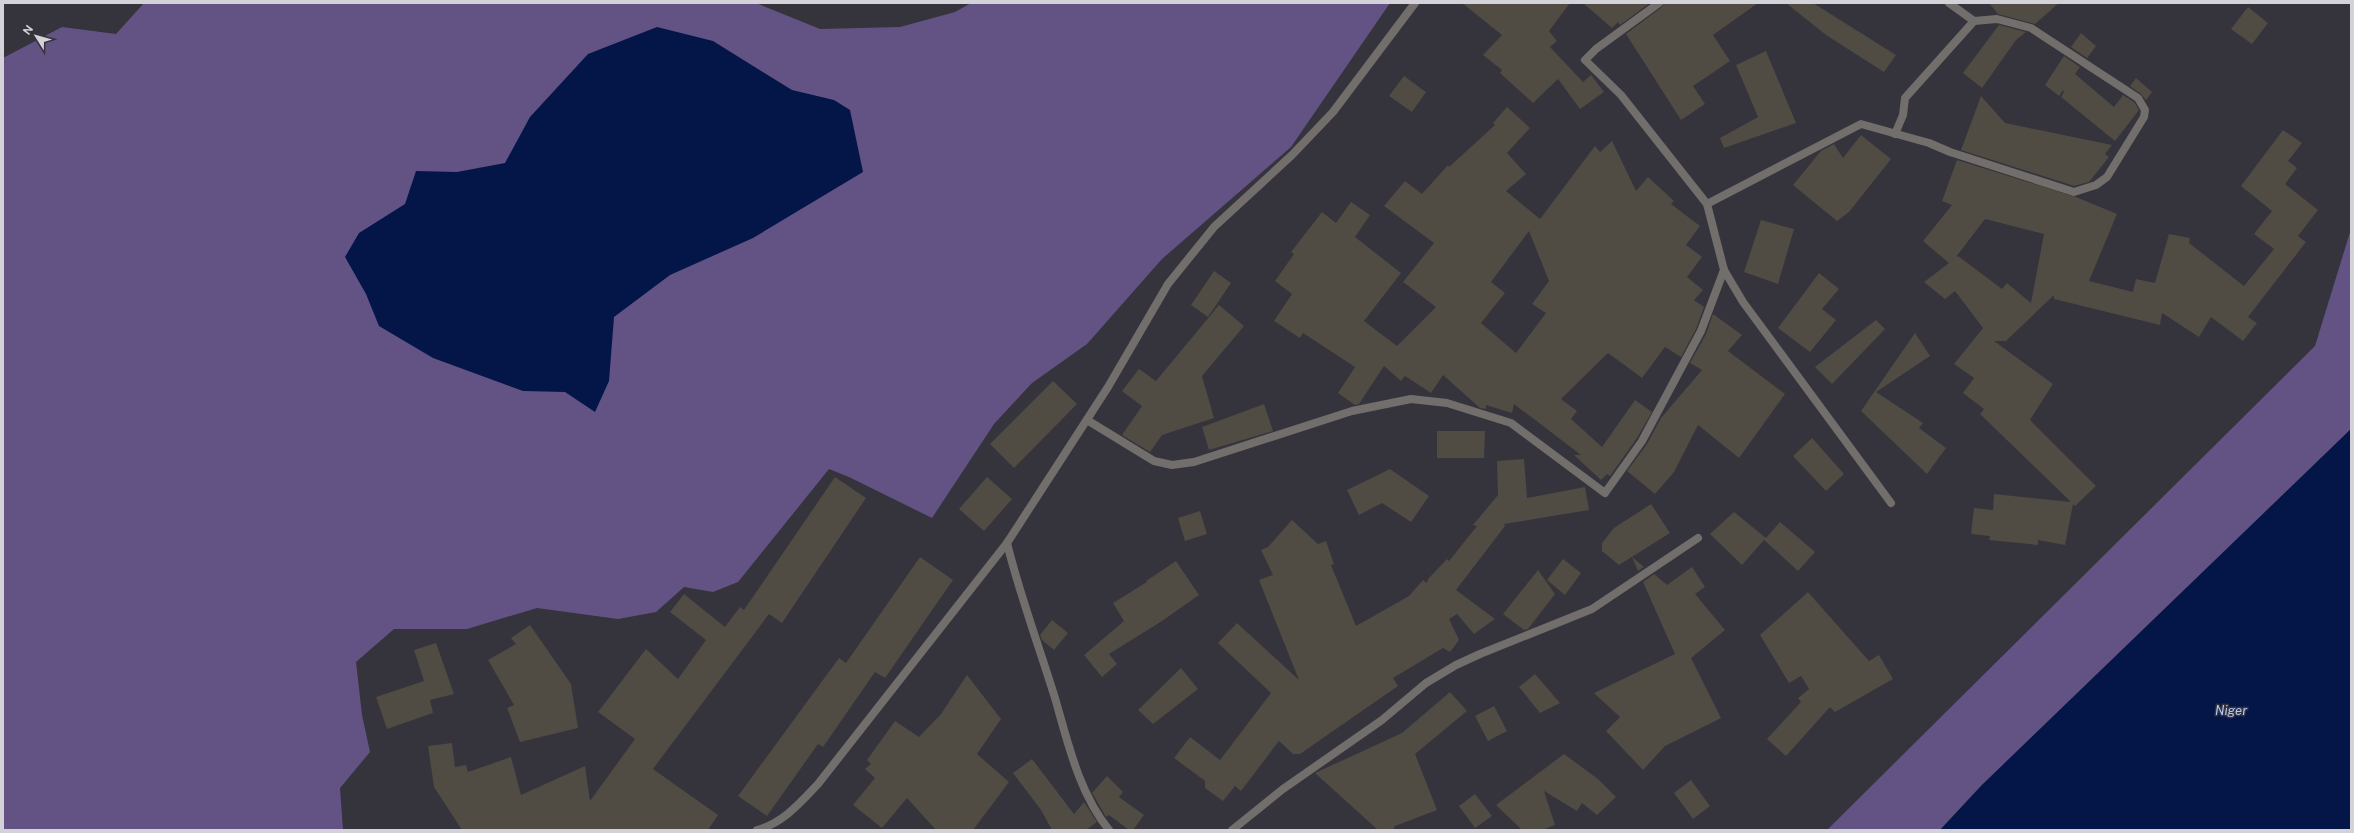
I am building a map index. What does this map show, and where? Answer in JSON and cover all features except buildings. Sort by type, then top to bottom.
[{"type":"street","points":[[757,830],[768,827],[796,808],[818,784],[1007,543],[1087,420],[1168,284],[1193,251],[1214,227],[1292,155],[1333,112],[1415,3]]},
{"type":"street","points":[[1659,3],[1596,49],[1585,60],[1621,94],[1707,204],[1724,270],[1762,331],[1891,503]]},
{"type":"street","points":[[1707,204],[1861,124],[1929,143],[1950,152],[2074,192],[2096,186],[2107,177],[2144,117],[2145,110],[2138,98],[2031,28],[1997,19],[1974,21],[1949,3]]},
{"type":"street","points":[[1895,134],[1903,115],[1905,98],[1974,21]]},
{"type":"street","points":[[1087,420],[1154,461],[1172,465],[1194,462],[1366,408],[1411,399],[1447,403],[1511,423],[1605,494],[1642,441],[1701,331],[1724,270]]},
{"type":"street","points":[[1232,830],[1283,789],[1382,720],[1426,683],[1456,665],[1480,654],[1592,609],[1698,538]]},
{"type":"street","points":[[1007,543],[1018,587],[1070,750],[1081,780],[1109,830]]},
{"type":"shaded area","points":[[144,3],[756,3],[820,29],[900,27],[955,12],[971,3],[1390,3],[1291,147],[1162,259],[1087,344],[1032,383],[994,424],[932,518],[849,477],[829,469],[738,582],[713,592],[684,587],[656,612],[618,619],[537,608],[467,629],[394,629],[356,662],[362,715],[370,752],[340,788],[343,830],[3,830],[3,58],[62,27],[116,34]]},
{"type":"shaded area","points":[[2351,229],[2351,429],[1982,785],[1940,830],[1827,830],[2315,346]]},
{"type":"water","points":[[657,27],[713,41],[792,90],[834,100],[850,110],[863,172],[753,238],[670,275],[614,317],[609,381],[595,412],[565,392],[523,391],[433,358],[379,326],[366,294],[345,257],[359,233],[405,204],[416,171],[457,172],[505,163],[530,117],[588,54]]},
{"type":"water","name":"Niger","points":[[2351,429],[2351,830],[1940,830],[1982,785]]}]
